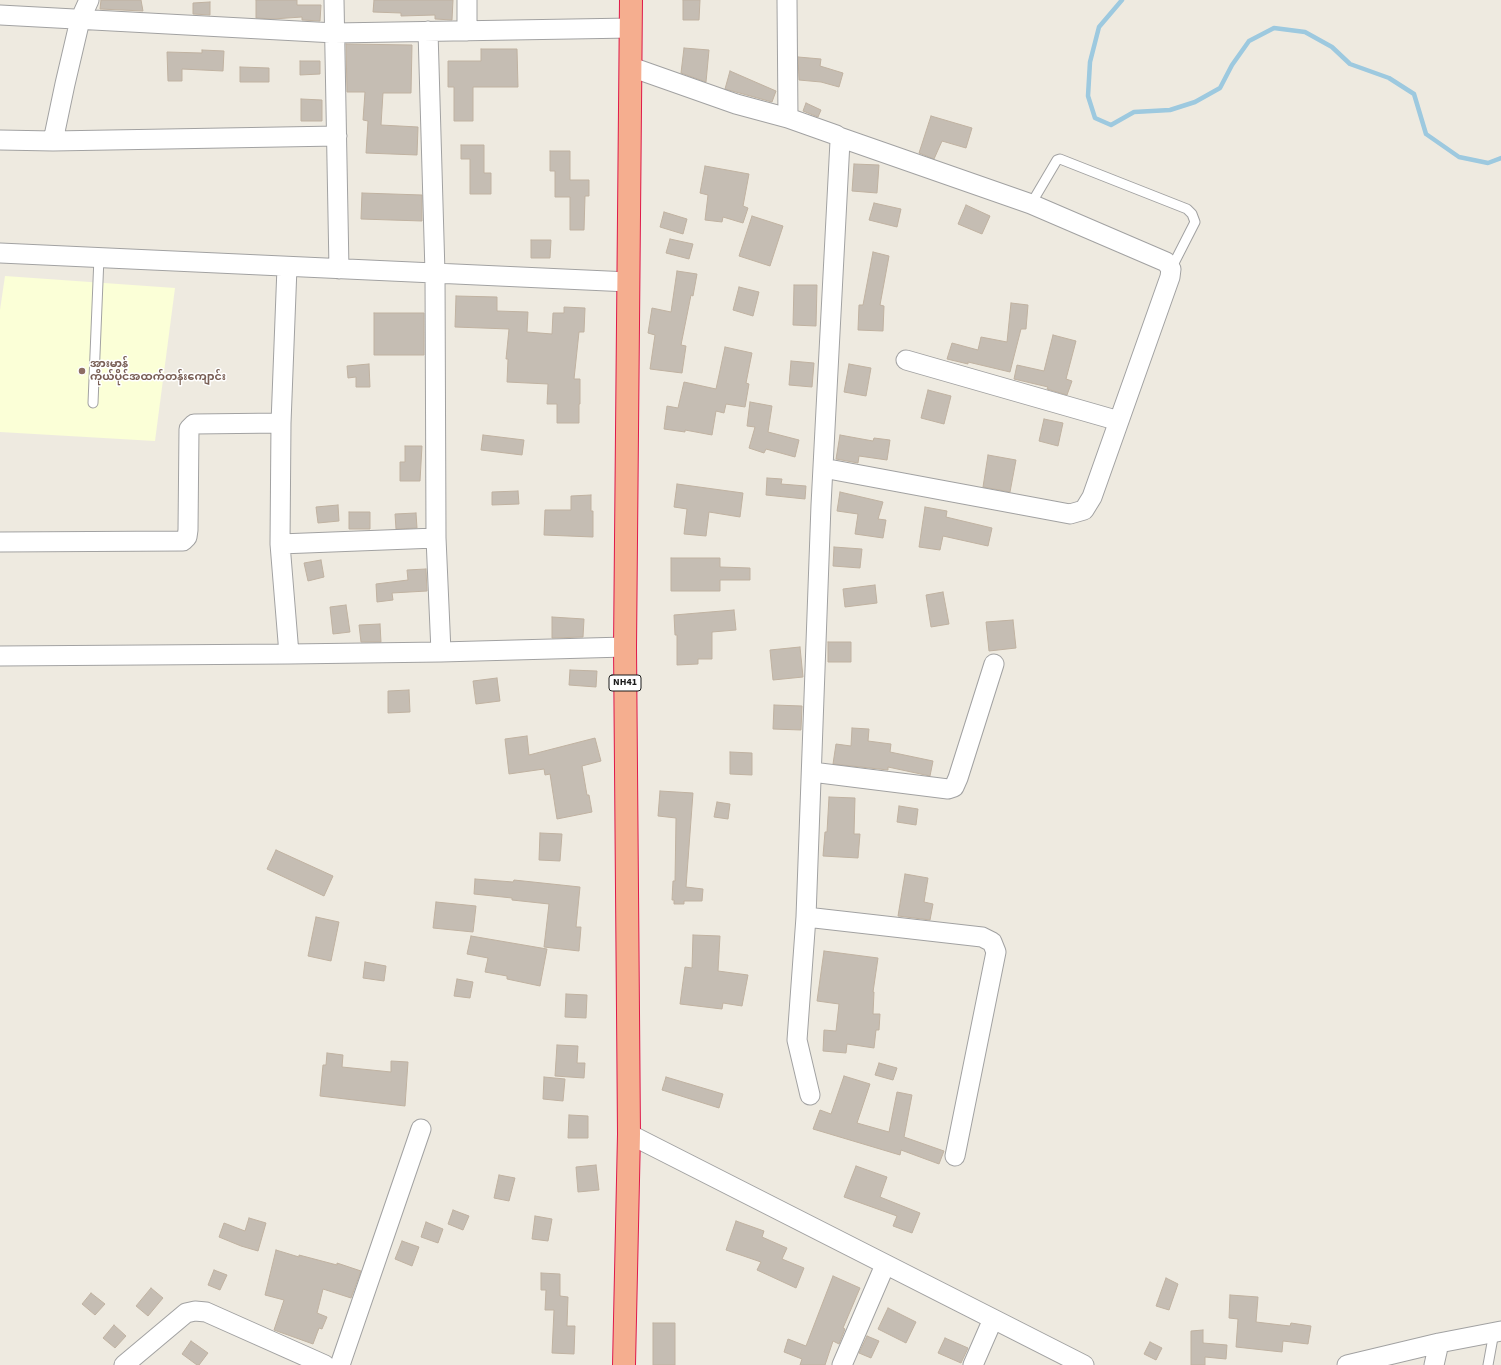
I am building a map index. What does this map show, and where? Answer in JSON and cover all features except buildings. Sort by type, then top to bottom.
[{"type":"highway","name":"NH41","points":[[624,1365],[628,1134],[625,647],[631,0]]},
{"type":"street","points":[[53,141],[80,20],[89,0]]},
{"type":"street","points":[[334,0],[339,269]]},
{"type":"street","points":[[466,0],[467,31]]},
{"type":"street","points":[[787,0],[788,118]]},
{"type":"street","points":[[0,15],[335,33],[631,28]]},
{"type":"street","points":[[428,32],[434,273],[436,538],[441,652]]},
{"type":"street","points":[[631,67],[736,104],[788,118],[836,134],[839,137],[1031,204],[1166,262],[1171,269],[1170,277],[1092,497],[1084,510],[1070,514],[823,468]]},
{"type":"street","points":[[0,140],[53,141],[337,136]]},
{"type":"street","points":[[810,1095],[797,1040],[806,917],[823,468],[839,137]]},
{"type":"street","points":[[0,253],[629,282]]},
{"type":"street","points":[[287,267],[281,423],[280,544],[289,654]]},
{"type":"street","points":[[906,360],[1119,421]]},
{"type":"street","points":[[0,542],[183,540],[187,537],[188,530],[189,429],[194,424],[281,423]]},
{"type":"street","points":[[280,544],[436,538]]},
{"type":"street","points":[[0,656],[441,652],[625,647]]},
{"type":"street","points":[[812,772],[948,789],[954,787],[994,664]]},
{"type":"street","points":[[806,917],[982,937],[992,942],[996,952],[955,1156]]},
{"type":"street","points":[[340,1365],[421,1129]]},
{"type":"street","points":[[628,1134],[1084,1365]]},
{"type":"street","points":[[842,1365],[886,1265]]},
{"type":"street","points":[[124,1365],[186,1313],[195,1311],[206,1312],[325,1365]]},
{"type":"street","points":[[973,1365],[993,1319]]},
{"type":"street","points":[[1347,1365],[1439,1343],[1498,1332]]},
{"type":"street","points":[[1434,1365],[1439,1343]]},
{"type":"lane","points":[[1031,204],[1057,160],[1060,159],[1187,210],[1192,214],[1195,222],[1171,269]]},
{"type":"lane","points":[[93,403],[99,258]]},
{"type":"lane","points":[[1488,1365],[1498,1332]]},
{"type":"shaded area","name":"အားမာန် ကိုယ်ပိုင်အထက်တန်းကျောင်း","points":[[5,276],[175,288],[155,441],[0,432],[0,310]]},
{"type":"waterway","points":[[1122,0],[1099,27],[1090,62],[1088,96],[1095,118],[1111,125],[1134,112],[1170,110],[1195,102],[1220,88],[1232,65],[1249,41],[1274,28],[1305,32],[1332,47],[1350,64],[1389,78],[1414,94],[1426,134],[1459,157],[1488,163],[1501,158]]},
{"type":"place","name":"အားမာန် ကိုယ်ပိုင်အထက်တန်းကျောင်း","points":[[82,371]]}]
